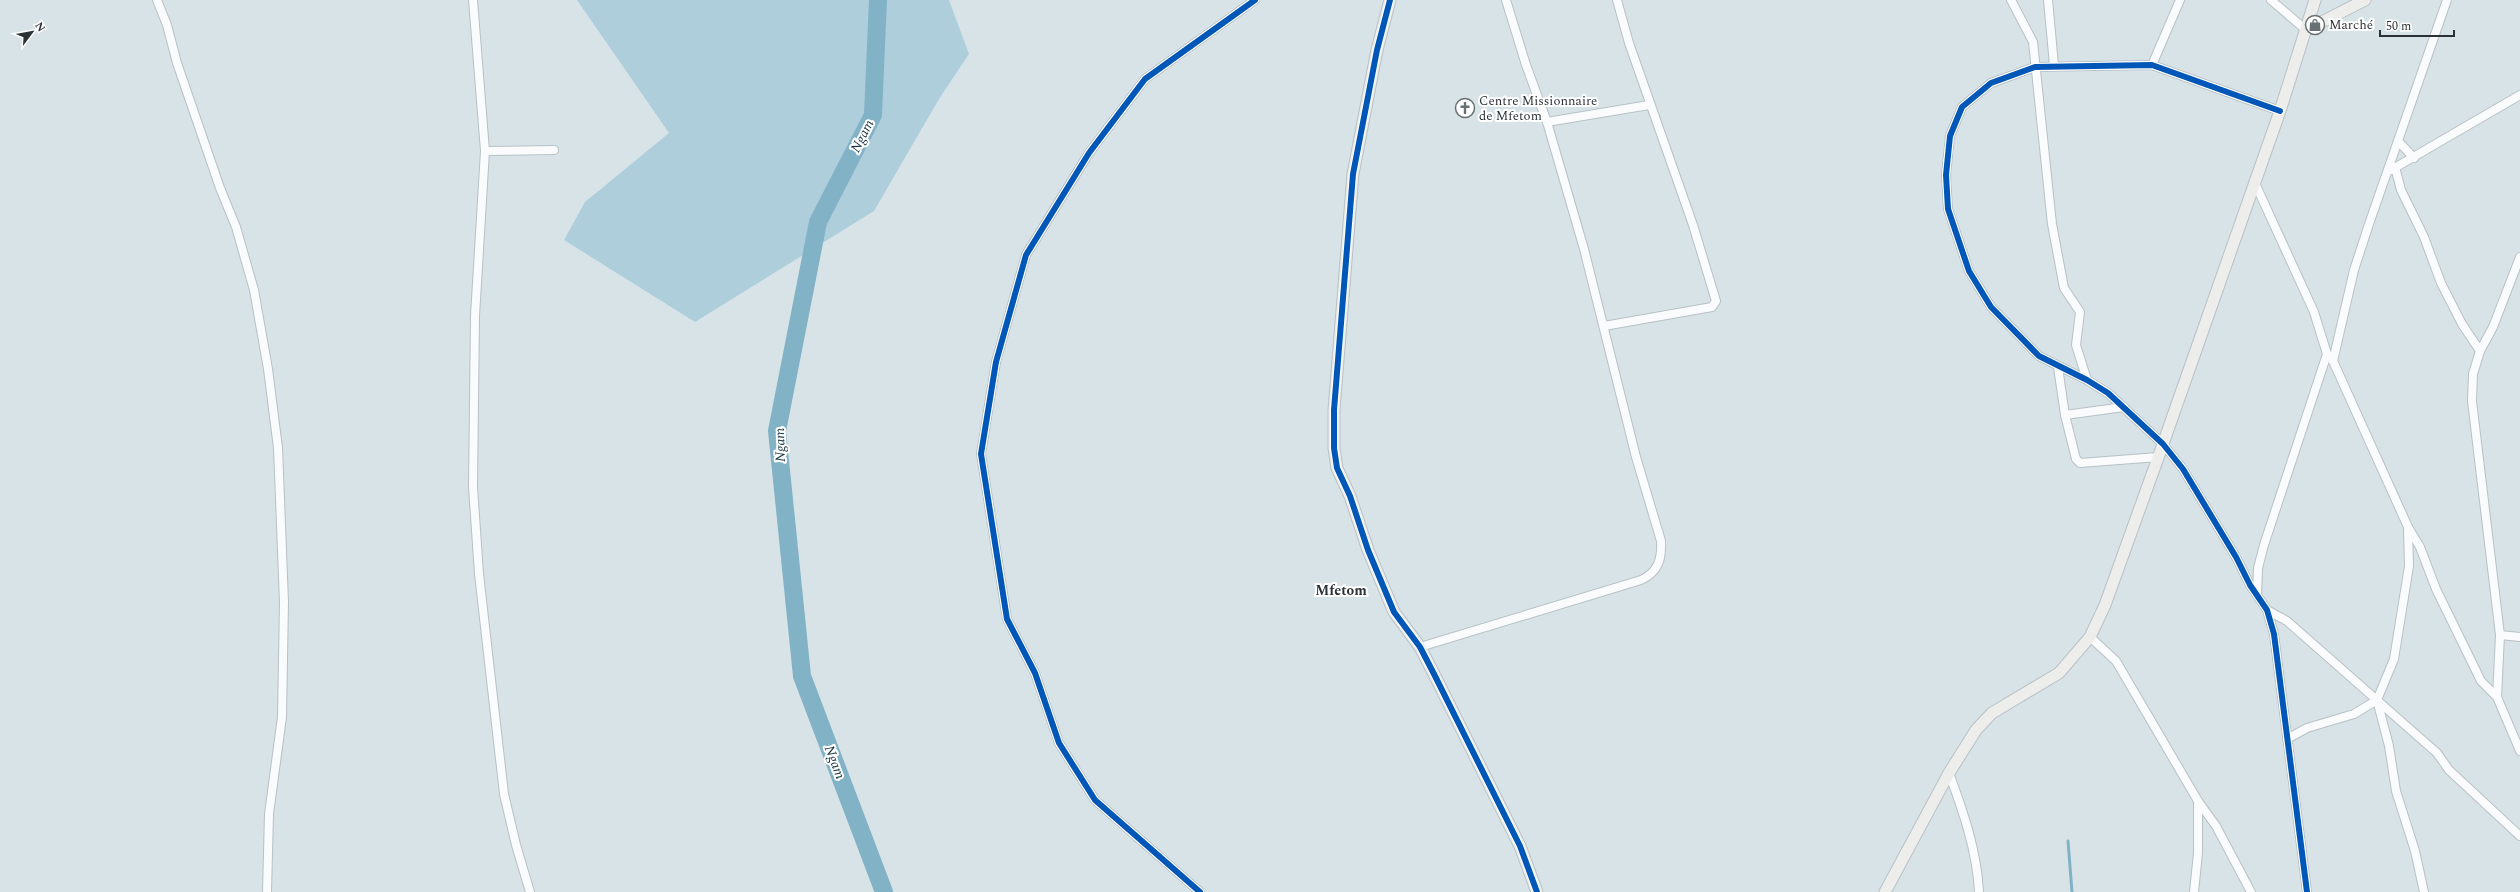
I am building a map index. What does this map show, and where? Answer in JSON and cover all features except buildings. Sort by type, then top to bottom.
[{"type":"main road","points":[[1390,0],[1377,50],[1353,174],[1339,340],[1334,448],[1337,468],[1350,496],[1383,589],[1394,612],[1420,647],[1520,846],[1537,892]]},
{"type":"main road","points":[[1885,892],[1949,773],[1984,720],[2059,673],[2090,637],[2105,605],[2163,444],[2254,181],[2280,111],[2315,0]]},
{"type":"main road","points":[[2306,30],[2365,0]]},
{"type":"street","points":[[157,0],[167,25],[177,63],[220,188],[236,227],[254,290],[268,369],[278,448],[284,602],[282,717],[269,814],[267,892]]},
{"type":"street","points":[[472,0],[485,151],[475,316],[473,487],[479,574],[504,794],[516,845],[530,892]]},
{"type":"street","points":[[1200,892],[1095,800],[1059,744],[1035,673],[1007,619],[981,454],[996,362],[1026,255],[1089,153],[1145,79],[1255,0]]},
{"type":"street","points":[[1420,647],[1633,583],[1652,575],[1658,566],[1662,554],[1661,541],[1636,457],[1604,326],[1546,122],[1526,65],[1506,0]]},
{"type":"street","points":[[1604,326],[1712,307],[1716,301],[1693,225],[1649,105],[1617,0]]},
{"type":"street","points":[[2012,0],[2033,42],[2052,224],[2064,288],[2080,312],[2076,345],[2087,380]]},
{"type":"street","points":[[2048,0],[2054,65]]},
{"type":"street","points":[[2152,65],[2180,0]]},
{"type":"street","points":[[2271,0],[2306,30]]},
{"type":"street","points":[[2333,361],[2354,270],[2392,169],[2398,142],[2447,0]]},
{"type":"street","points":[[2280,111],[2152,65],[2054,65],[2036,67],[1991,84],[1962,107],[1950,136],[1946,175],[1948,209],[1969,271],[1991,307],[2039,356],[2058,367],[2087,380],[2124,407],[2163,444],[2198,495],[2267,610],[2274,634],[2307,892]]},
{"type":"street","points":[[2392,169],[2414,158],[2520,95]]},
{"type":"street","points":[[1546,122],[1649,105]]},
{"type":"street","points":[[2398,142],[2414,158]]},
{"type":"street","points":[[485,151],[554,150]]},
{"type":"street","points":[[2392,169],[2424,237],[2441,283],[2462,324],[2480,351]]},
{"type":"street","points":[[2254,181],[2314,312],[2327,354],[2333,361],[2408,527],[2420,547],[2436,589],[2481,681],[2497,696],[2520,750]]},
{"type":"street","points":[[2497,696],[2500,635],[2472,401],[2473,374],[2480,351],[2493,327],[2520,257]]},
{"type":"street","points":[[2257,595],[2258,568],[2264,545],[2327,354]]},
{"type":"street","points":[[2069,372],[2081,360]]},
{"type":"street","points":[[2058,367],[2065,415],[2076,460],[2080,463],[2158,457]]},
{"type":"street","points":[[2065,415],[2124,407]]},
{"type":"street","points":[[2287,739],[2307,728],[2354,714],[2377,700],[2394,658],[2409,566],[2408,527]]},
{"type":"street","points":[[2267,610],[2287,621],[2437,753],[2449,770],[2520,836]]},
{"type":"street","points":[[2500,635],[2520,638]]},
{"type":"street","points":[[2090,637],[2116,661],[2198,801],[2216,826],[2251,892]]},
{"type":"street","points":[[2377,700],[2389,746],[2396,791],[2415,851],[2424,892]]},
{"type":"street","points":[[1949,773],[1971,844],[1979,892]]},
{"type":"street","points":[[2194,892],[2198,853],[2198,801]]},
{"type":"shaded area","points":[[577,0],[949,0],[969,54],[939,99],[874,211],[695,322],[564,240],[585,202],[669,133]]},
{"type":"waterway","name":"Ngam","points":[[878,0],[873,115],[818,222],[777,431],[802,676],[884,892]]},
{"type":"waterway","points":[[2068,841],[2072,892]]},
{"type":"cycle path","points":[[1200,892],[1095,800],[1059,743],[1035,673],[1007,619],[981,454],[996,362],[1026,255],[1089,153],[1145,79],[1255,0]]},
{"type":"cycle path","points":[[1390,0],[1377,50],[1353,174],[1334,410],[1334,448],[1337,468],[1350,496],[1368,550],[1394,612],[1420,647],[1434,674],[1520,846],[1537,892]]},
{"type":"cycle path","points":[[2280,111],[2152,65],[2035,67],[1991,83],[1962,107],[1950,136],[1946,175],[1948,209],[1969,271],[1991,307],[2039,356],[2087,380],[2108,393],[2163,444],[2183,469],[2236,557],[2250,585],[2267,610],[2274,634],[2307,892]]},
{"type":"place","name":"Marché","points":[[2315,25]]},
{"type":"place","name":"Centre Missionnaire de Mfetom","points":[[1465,108]]},
{"type":"district","name":"Mfetom","points":[[1341,590]]}]
